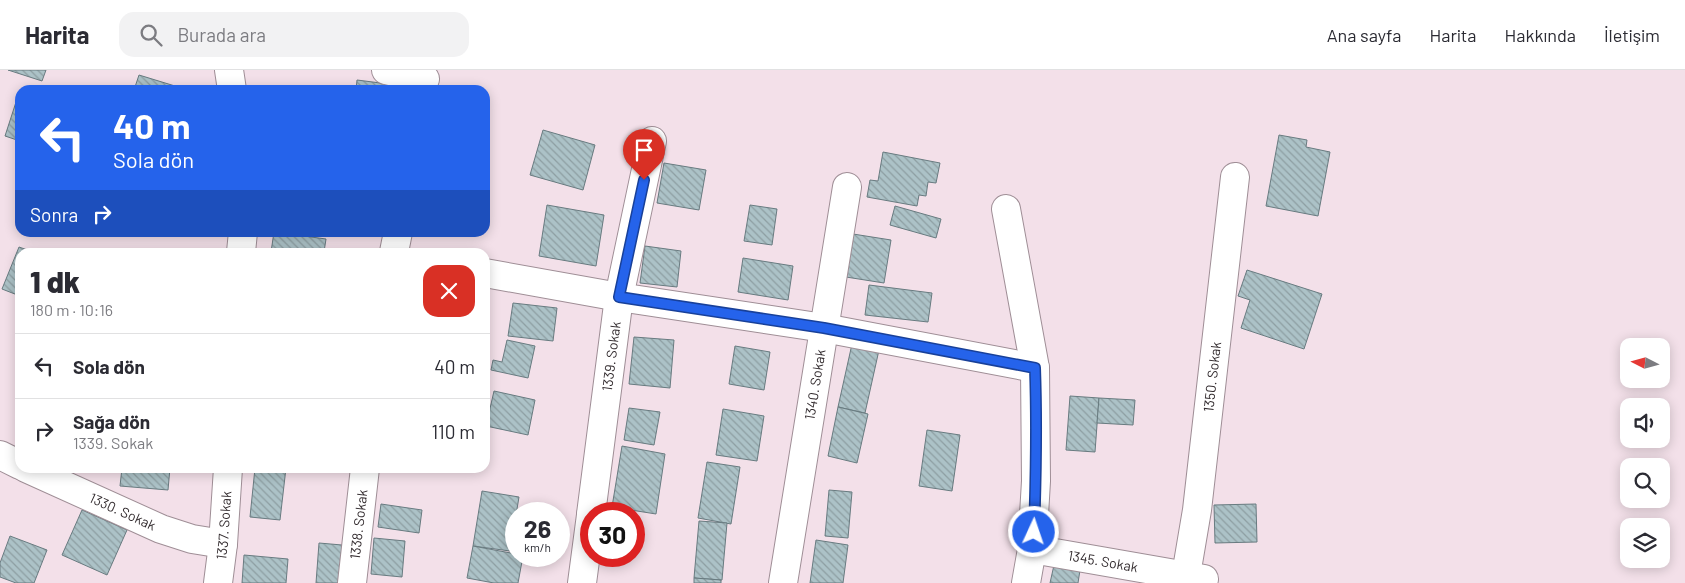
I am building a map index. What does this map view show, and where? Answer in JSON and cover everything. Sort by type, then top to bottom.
[{"type":"street","points":[[229,70],[231,85]]},
{"type":"street","points":[[386,70],[426,80]]},
{"type":"street","name":"1339. Sokak","points":[[593,502],[619,297],[652,141]]},
{"type":"street","name":"1350. Sokak","points":[[1195,577],[1197,510],[1235,177]]},
{"type":"street","name":"1340. Sokak","points":[[783,583],[847,187]]},
{"type":"street","points":[[1006,209],[1035,368],[1036,481],[1032,549],[1026,583]]},
{"type":"street","points":[[490,274],[619,297],[824,328],[1035,368]]},
{"type":"street","points":[[0,456],[15,463]]},
{"type":"street","name":"1330. Sokak","points":[[37,473],[161,529],[192,539],[223,544]]},
{"type":"street","name":"1337. Sokak","points":[[218,583],[223,544],[228,473]]},
{"type":"street","name":"1338. Sokak","points":[[352,583],[364,473]]},
{"type":"street","name":"1345. Sokak","points":[[1032,549],[1156,577],[1195,577]]},
{"type":"street","name":"1339. Sokak","points":[[582,583],[584,567]]},
{"type":"building","points":[[8,70],[46,70],[42,81]]},
{"type":"building","points":[[139,75],[172,85],[136,85]]},
{"type":"building","points":[[357,80],[396,85],[356,85]]},
{"type":"building","points":[[15,105],[15,139],[5,136]]},
{"type":"building","points":[[543,130],[595,145],[583,190],[530,175]]},
{"type":"building","points":[[1279,135],[1307,140],[1306,147],[1330,152],[1318,216],[1266,206]]},
{"type":"building","points":[[883,152],[940,163],[936,183],[928,182],[926,196],[919,195],[917,206],[867,197],[870,180],[878,181]]},
{"type":"building","points":[[664,163],[706,170],[699,210],[657,203]]},
{"type":"building","points":[[547,205],[604,215],[596,266],[539,256]]},
{"type":"building","points":[[750,205],[777,209],[772,245],[744,241]]},
{"type":"building","points":[[895,206],[941,219],[936,238],[890,225]]},
{"type":"building","points":[[853,234],[891,240],[884,283],[846,277]]},
{"type":"building","points":[[273,237],[326,239],[325,248],[272,248]]},
{"type":"building","points":[[645,246],[681,251],[677,287],[640,283]]},
{"type":"building","points":[[15,257],[15,294],[2,289]]},
{"type":"building","points":[[743,258],[793,266],[788,300],[738,292]]},
{"type":"building","points":[[1247,270],[1322,294],[1304,349],[1241,328],[1250,300],[1238,296]]},
{"type":"building","points":[[869,285],[932,293],[928,322],[865,315]]},
{"type":"building","points":[[513,303],[557,308],[553,341],[508,336]]},
{"type":"building","points":[[634,337],[674,340],[670,388],[629,384]]},
{"type":"building","points":[[507,340],[535,346],[528,378],[491,370],[493,360],[502,362]]},
{"type":"building","points":[[852,344],[879,350],[865,413],[838,407]]},
{"type":"building","points":[[735,346],[770,352],[764,390],[729,384]]},
{"type":"building","points":[[494,391],[535,400],[528,435],[490,427],[490,408]]},
{"type":"building","points":[[1070,396],[1099,398],[1095,452],[1066,450]]},
{"type":"building","points":[[1099,398],[1135,400],[1133,425],[1097,423]]},
{"type":"building","points":[[838,407],[868,414],[857,463],[828,456]]},
{"type":"building","points":[[629,408],[660,412],[654,445],[624,440]]},
{"type":"building","points":[[723,409],[764,416],[757,461],[716,455]]},
{"type":"building","points":[[927,430],[960,435],[952,491],[919,486]]},
{"type":"building","points":[[622,446],[665,454],[656,514],[645,512],[645,502],[613,502]]},
{"type":"building","points":[[707,462],[740,467],[731,524],[698,518]]},
{"type":"building","points":[[121,473],[170,473],[168,490],[120,486]]},
{"type":"building","points":[[254,473],[285,473],[280,520],[250,517]]},
{"type":"building","points":[[829,490],[852,492],[848,538],[825,536]]},
{"type":"building","points":[[482,491],[519,497],[518,502],[505,502],[505,550],[473,546]]},
{"type":"building","points":[[381,504],[422,510],[419,533],[378,527]]},
{"type":"building","points":[[1256,504],[1257,542],[1215,543],[1214,505]]},
{"type":"building","points":[[82,510],[127,530],[107,575],[62,555]]},
{"type":"building","points":[[699,521],[727,523],[722,580],[694,578]]},
{"type":"building","points":[[10,536],[47,550],[34,583],[16,583],[0,577],[0,563]]},
{"type":"building","points":[[374,538],[405,541],[402,577],[371,574]]},
{"type":"building","points":[[816,540],[848,545],[843,583],[810,583]]},
{"type":"building","points":[[319,543],[342,545],[340,583],[316,583]]},
{"type":"building","points":[[473,546],[505,552],[505,567],[521,567],[518,583],[494,583],[467,578]]},
{"type":"building","points":[[244,555],[288,559],[286,583],[242,583]]},
{"type":"building","points":[[1054,565],[1080,570],[1078,583],[1050,583]]},
{"type":"building","points":[[694,578],[721,580],[721,583],[694,583]]},
{"type":"route","points":[[644,180],[619,297],[824,328],[1035,368],[1036,481],[1034,532]]}]
